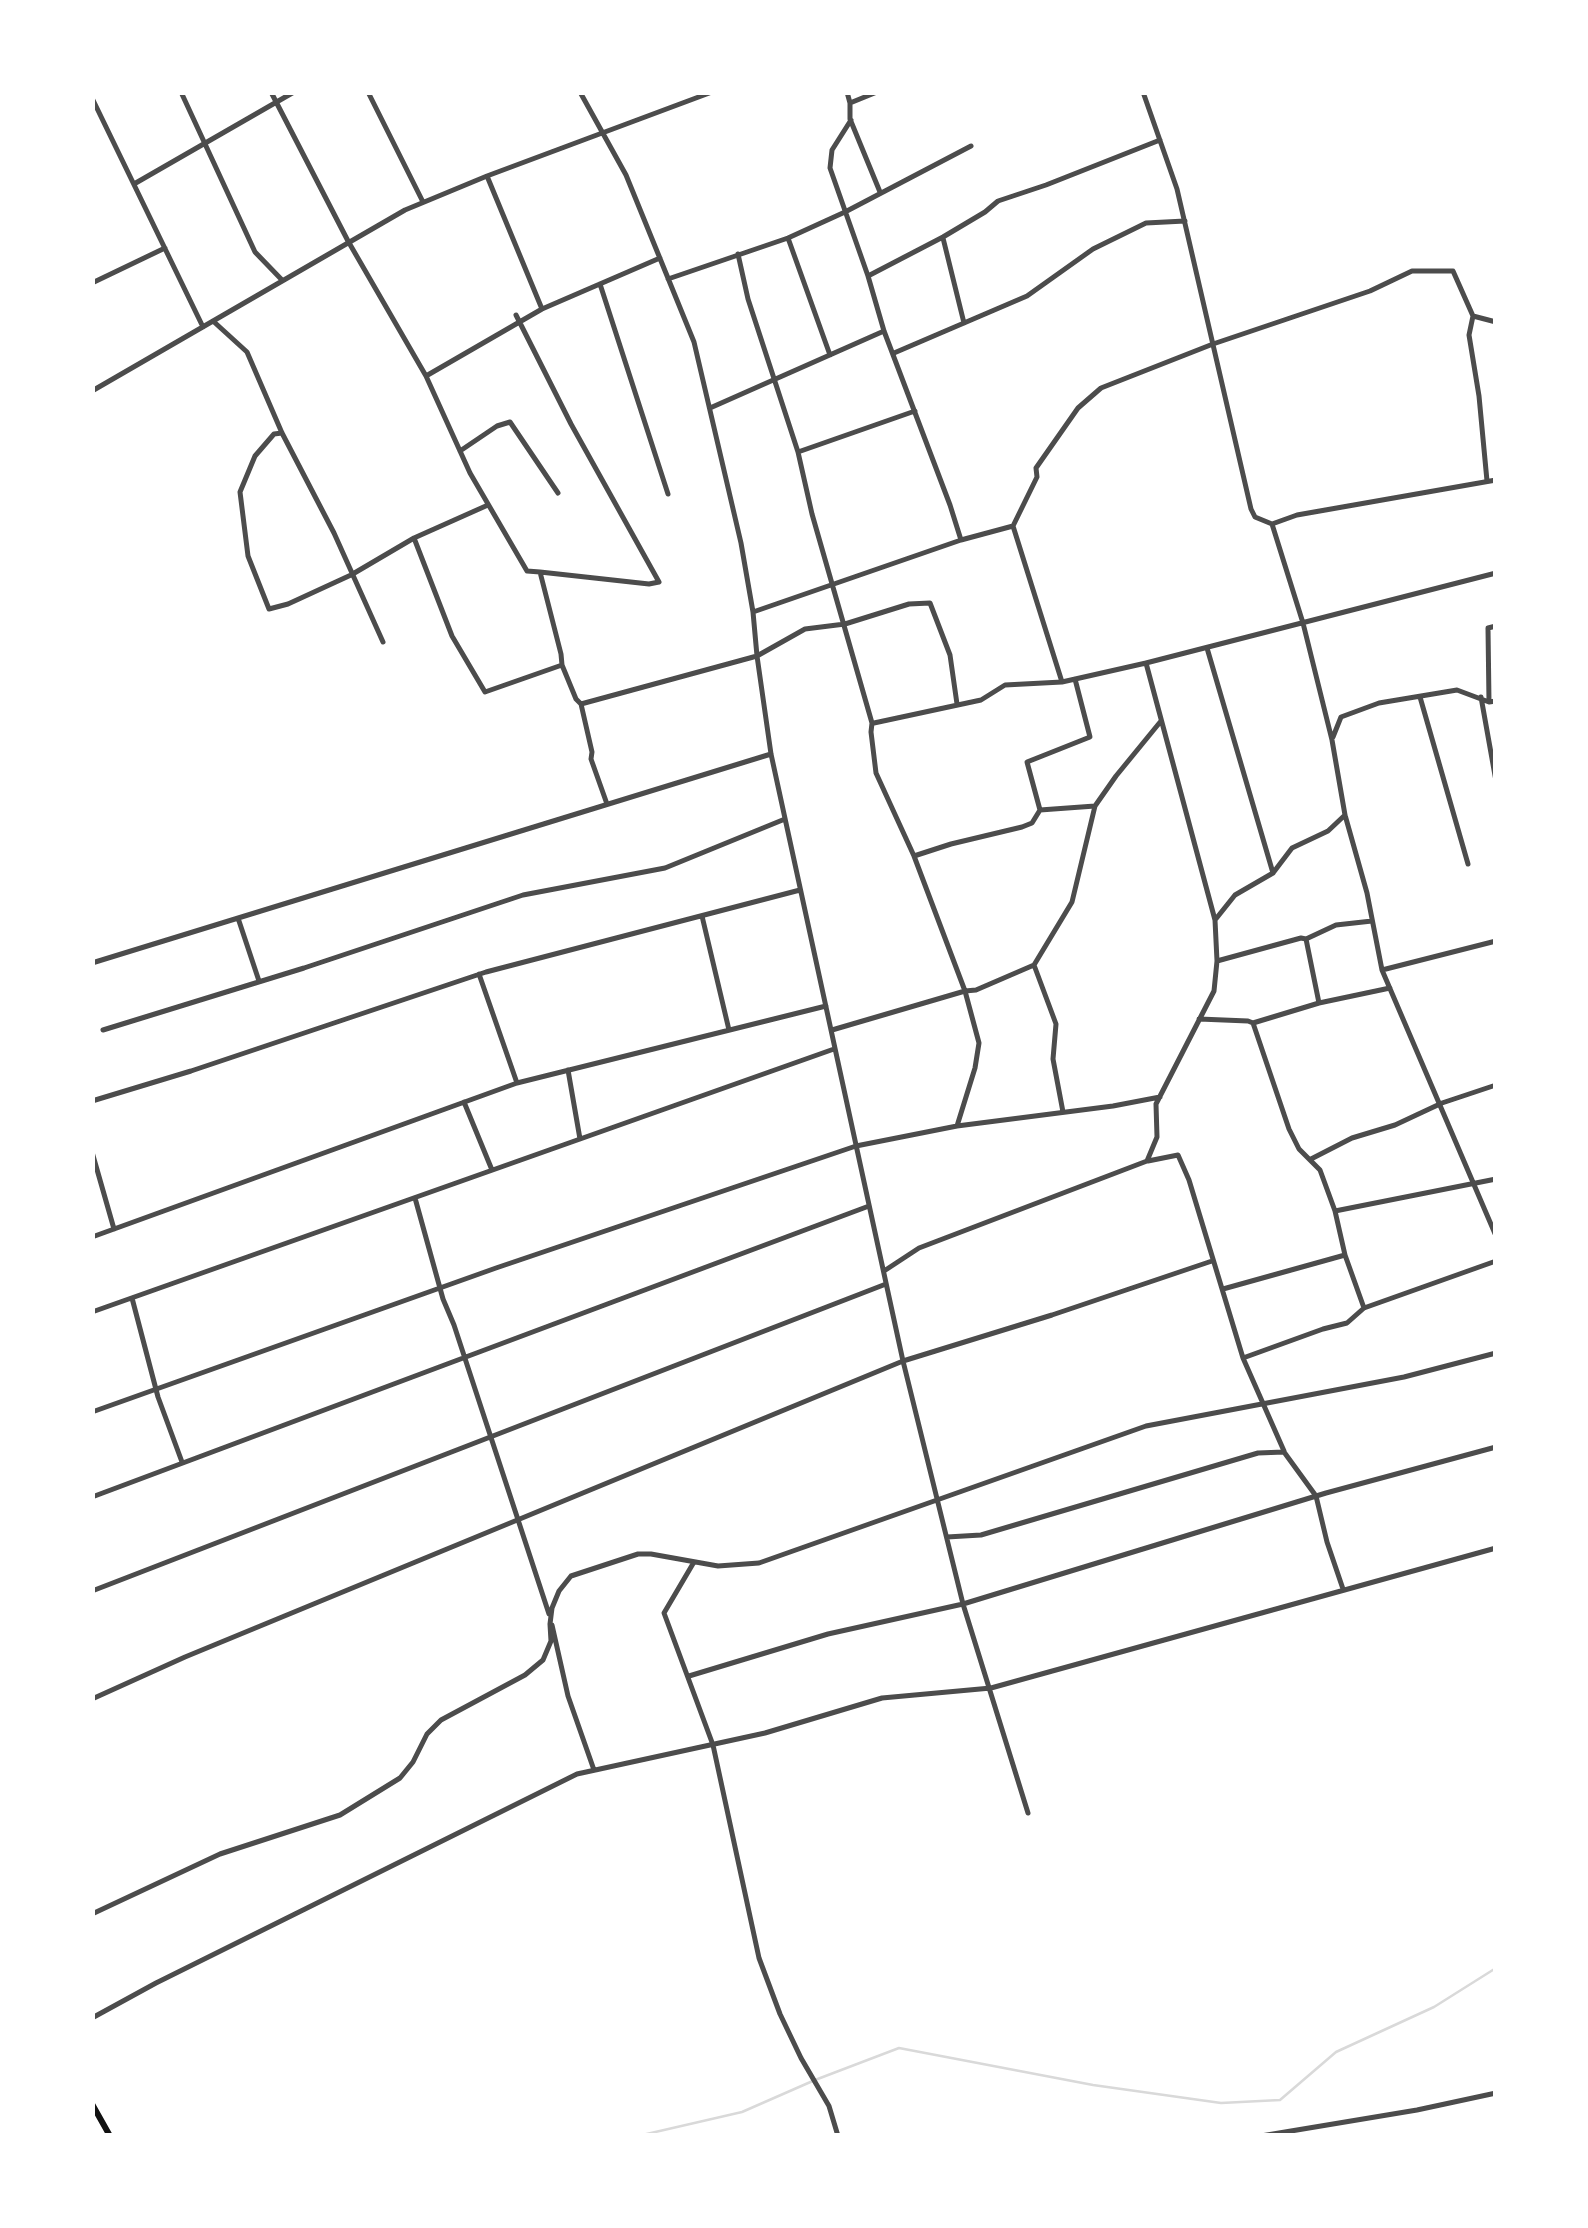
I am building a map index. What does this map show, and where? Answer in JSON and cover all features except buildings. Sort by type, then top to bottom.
[{"type":"main road","points":[[92,2104],[110,2136]]},
{"type":"street","points":[[181,92],[255,252],[282,280]]},
{"type":"street","points":[[271,92],[348,241],[426,376],[460,451],[526,571],[659,582],[571,424],[518,318]]},
{"type":"street","points":[[134,184],[294,92]]},
{"type":"street","points":[[368,92],[423,202]]},
{"type":"street","points":[[580,92],[626,174],[694,342],[741,543],[771,754],[903,1361],[963,1604],[1028,1812]]},
{"type":"street","points":[[92,390],[348,241],[423,202],[712,92]]},
{"type":"street","points":[[847,92],[851,120],[880,192]]},
{"type":"street","points":[[850,103],[877,92]]},
{"type":"street","points":[[1143,92],[1178,189],[1255,517],[1272,524],[1297,515],[1496,480]]},
{"type":"street","points":[[92,98],[203,326]]},
{"type":"street","points":[[851,120],[832,150],[830,168],[884,331],[961,540]]},
{"type":"street","points":[[868,276],[986,212],[998,201],[1160,140]]},
{"type":"street","points":[[668,278],[788,238],[970,146]]},
{"type":"street","points":[[487,176],[542,309]]},
{"type":"street","points":[[894,353],[1027,296],[1093,249],[1146,223],[1184,221]]},
{"type":"street","points":[[942,236],[964,322]]},
{"type":"street","points":[[788,238],[830,355]]},
{"type":"street","points":[[92,284],[165,248]]},
{"type":"street","points":[[738,254],[748,299],[798,452],[872,723],[876,773],[914,856],[965,991],[979,1043],[976,1068],[956,1126]]},
{"type":"street","points":[[426,376],[518,318],[660,258]]},
{"type":"street","points":[[1062,682],[1013,526],[1037,477],[1036,468],[1078,408],[1101,388],[1412,272],[1453,271],[1473,316],[1469,335],[1487,481]]},
{"type":"street","points":[[600,284],[668,494]]},
{"type":"street","points":[[1473,316],[1496,322]]},
{"type":"street","points":[[213,321],[246,352],[383,642]]},
{"type":"street","points":[[710,408],[884,331]]},
{"type":"street","points":[[798,452],[915,410]]},
{"type":"street","points":[[460,451],[497,426],[510,422],[558,492]]},
{"type":"street","points":[[282,433],[274,434],[254,456],[240,492],[248,556],[269,609],[352,575],[414,538],[488,505]]},
{"type":"street","points":[[1272,524],[1303,623],[1332,740],[1345,815],[1382,970],[1496,1236]]},
{"type":"street","points":[[753,612],[961,540],[1013,526]]},
{"type":"street","points":[[414,538],[452,636],[485,692],[562,665]]},
{"type":"street","points":[[540,572],[562,665],[581,704],[591,759],[607,804]]},
{"type":"street","points":[[872,723],[981,700],[1006,686],[1062,682],[1146,663],[1496,573]]},
{"type":"street","points":[[581,704],[757,656],[805,629],[845,624],[909,604],[930,603],[950,655],[957,704]]},
{"type":"street","points":[[1332,740],[1340,717],[1380,703],[1457,690],[1492,702],[1488,628],[1496,626]]},
{"type":"street","points":[[1207,648],[1273,874]]},
{"type":"street","points":[[1146,663],[1215,920],[1216,961],[1214,992],[1156,1104],[1157,1138],[1147,1162]]},
{"type":"street","points":[[914,856],[1032,823],[1040,810],[1028,762],[1090,737],[1075,679]]},
{"type":"street","points":[[1420,697],[1468,864]]},
{"type":"street","points":[[1481,697],[1496,781]]},
{"type":"street","points":[[831,1030],[976,990],[1034,965],[1072,902],[1095,806],[1161,722]]},
{"type":"street","points":[[92,964],[771,754]]},
{"type":"street","points":[[1040,810],[1095,806]]},
{"type":"street","points":[[1215,920],[1235,895],[1273,874],[1292,848],[1328,831],[1345,815]]},
{"type":"street","points":[[103,1030],[523,894],[665,868],[785,819]]},
{"type":"street","points":[[92,1100],[192,1072],[478,974],[800,890]]},
{"type":"street","points":[[702,916],[729,1030]]},
{"type":"street","points":[[238,918],[260,981]]},
{"type":"street","points":[[1216,961],[1306,939],[1336,925],[1372,921]]},
{"type":"street","points":[[1306,939],[1319,1003]]},
{"type":"street","points":[[1382,970],[1496,941]]},
{"type":"street","points":[[1034,965],[1056,1024],[1053,1060],[1063,1112]]},
{"type":"street","points":[[478,974],[516,1082]]},
{"type":"street","points":[[1200,1019],[1253,1023],[1319,1003],[1390,988]]},
{"type":"street","points":[[92,1237],[516,1082],[826,1006]]},
{"type":"street","points":[[1253,1023],[1289,1129],[1299,1149],[1320,1170],[1364,1308]]},
{"type":"street","points":[[92,1312],[835,1049]]},
{"type":"street","points":[[568,1070],[580,1139]]},
{"type":"street","points":[[1311,1159],[1352,1138],[1496,1085]]},
{"type":"street","points":[[92,1412],[856,1146],[956,1126],[1160,1097]]},
{"type":"street","points":[[464,1102],[492,1170]]},
{"type":"street","points":[[92,1152],[114,1230]]},
{"type":"street","points":[[884,1272],[918,1248],[1147,1162],[1178,1155],[1243,1358],[1284,1452],[1316,1496],[1343,1589]]},
{"type":"street","points":[[1335,1210],[1496,1179]]},
{"type":"street","points":[[415,1198],[440,1288],[550,1616],[568,1696],[594,1770]]},
{"type":"street","points":[[92,1497],[869,1206]]},
{"type":"street","points":[[1223,1289],[1346,1255]]},
{"type":"street","points":[[92,1699],[903,1361],[1212,1261]]},
{"type":"street","points":[[1243,1358],[1347,1322],[1364,1308],[1496,1261]]},
{"type":"street","points":[[92,1590],[886,1284]]},
{"type":"street","points":[[132,1298],[183,1463]]},
{"type":"street","points":[[92,1914],[220,1854],[340,1816],[400,1778],[413,1762],[426,1734],[442,1720],[538,1666],[551,1641],[550,1616],[559,1591],[571,1576],[638,1554],[731,1566],[772,1560],[1146,1426],[1404,1377],[1496,1353]]},
{"type":"street","points":[[689,1676],[828,1634],[963,1604],[1316,1496],[1496,1447]]},
{"type":"street","points":[[947,1537],[981,1535],[1258,1453],[1284,1452]]},
{"type":"street","points":[[92,2018],[577,1774],[765,1733],[882,1698],[991,1688],[1496,1548]]},
{"type":"street","points":[[694,1562],[664,1613],[713,1745],[759,1958],[780,2014],[829,2106],[838,2136]]},
{"type":"street","points":[[1261,2136],[1417,2110],[1496,2092]]},
{"type":"waterway","points":[[638,2136],[742,2112],[899,2048],[1093,2085],[1221,2103],[1280,2100],[1336,2052],[1434,2007],[1496,1968]]}]
